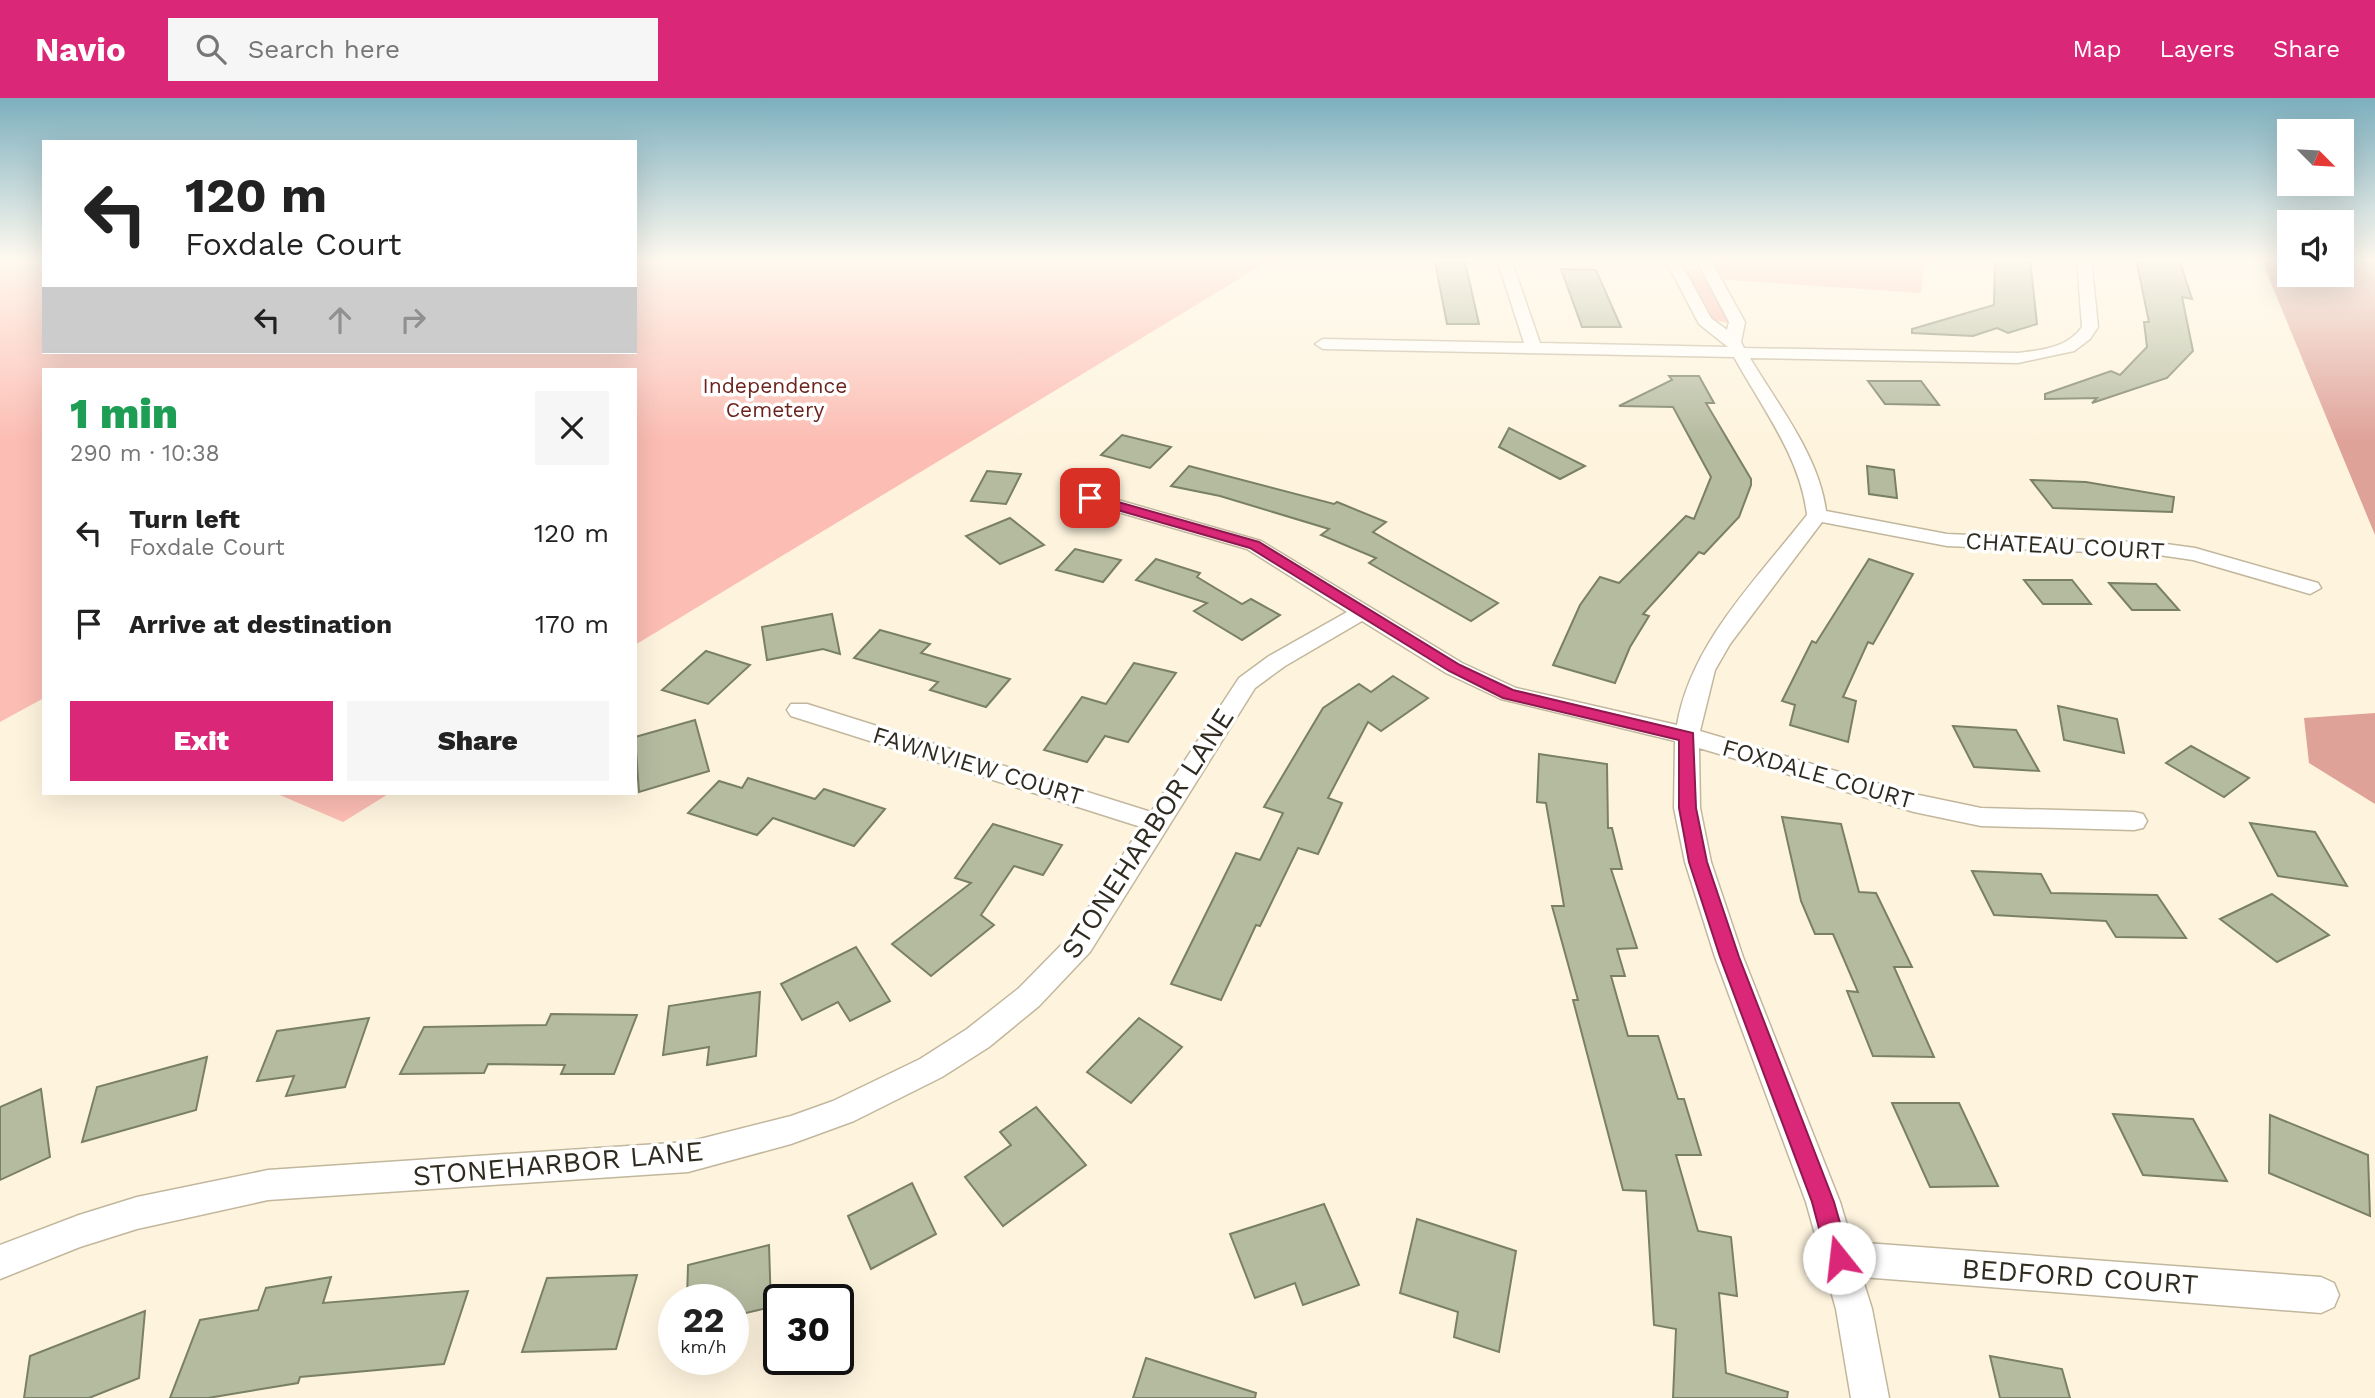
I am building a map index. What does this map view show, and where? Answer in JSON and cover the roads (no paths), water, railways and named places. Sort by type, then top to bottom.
[{"type":"street","points":[[1524,320],[1534,349]]},
{"type":"street","points":[[1704,320],[1735,348],[1795,449],[1814,491],[1817,515],[1720,642],[1704,670],[1691,712],[1687,736],[1687,808],[1698,862],[1729,957],[1823,1202],[1854,1309],[1870,1398]]},
{"type":"street","points":[[1735,348],[1736,320]]},
{"type":"street","points":[[1323,344],[1534,349],[1735,348],[1959,358],[2046,354],[2073,346],[2085,337],[2090,327],[2089,320]]},
{"type":"street","name":"FOXDALE COURT","points":[[1090,498],[1254,545],[1454,668],[1509,694],[1687,736],[1914,803],[1981,817],[2134,821]]},
{"type":"street","name":"CHATEAU COURT","points":[[1817,515],[1947,540],[2160,549],[2195,554],[2310,588]]},
{"type":"street","name":"STONEHARBOR LANE","points":[[0,1262],[137,1213],[268,1185],[688,1157],[791,1130],[843,1111],[931,1068],[978,1038],[1029,997],[1080,944],[1247,683],[1277,661],[1364,611]]},
{"type":"street","name":"FAWNVIEW COURT","points":[[799,710],[1157,823]]},
{"type":"street","name":"BEDFORD COURT","points":[[1839,1258],[2321,1295]]},
{"type":"park label","name":"Independence Cemetery","points":[[775,398]]}]
